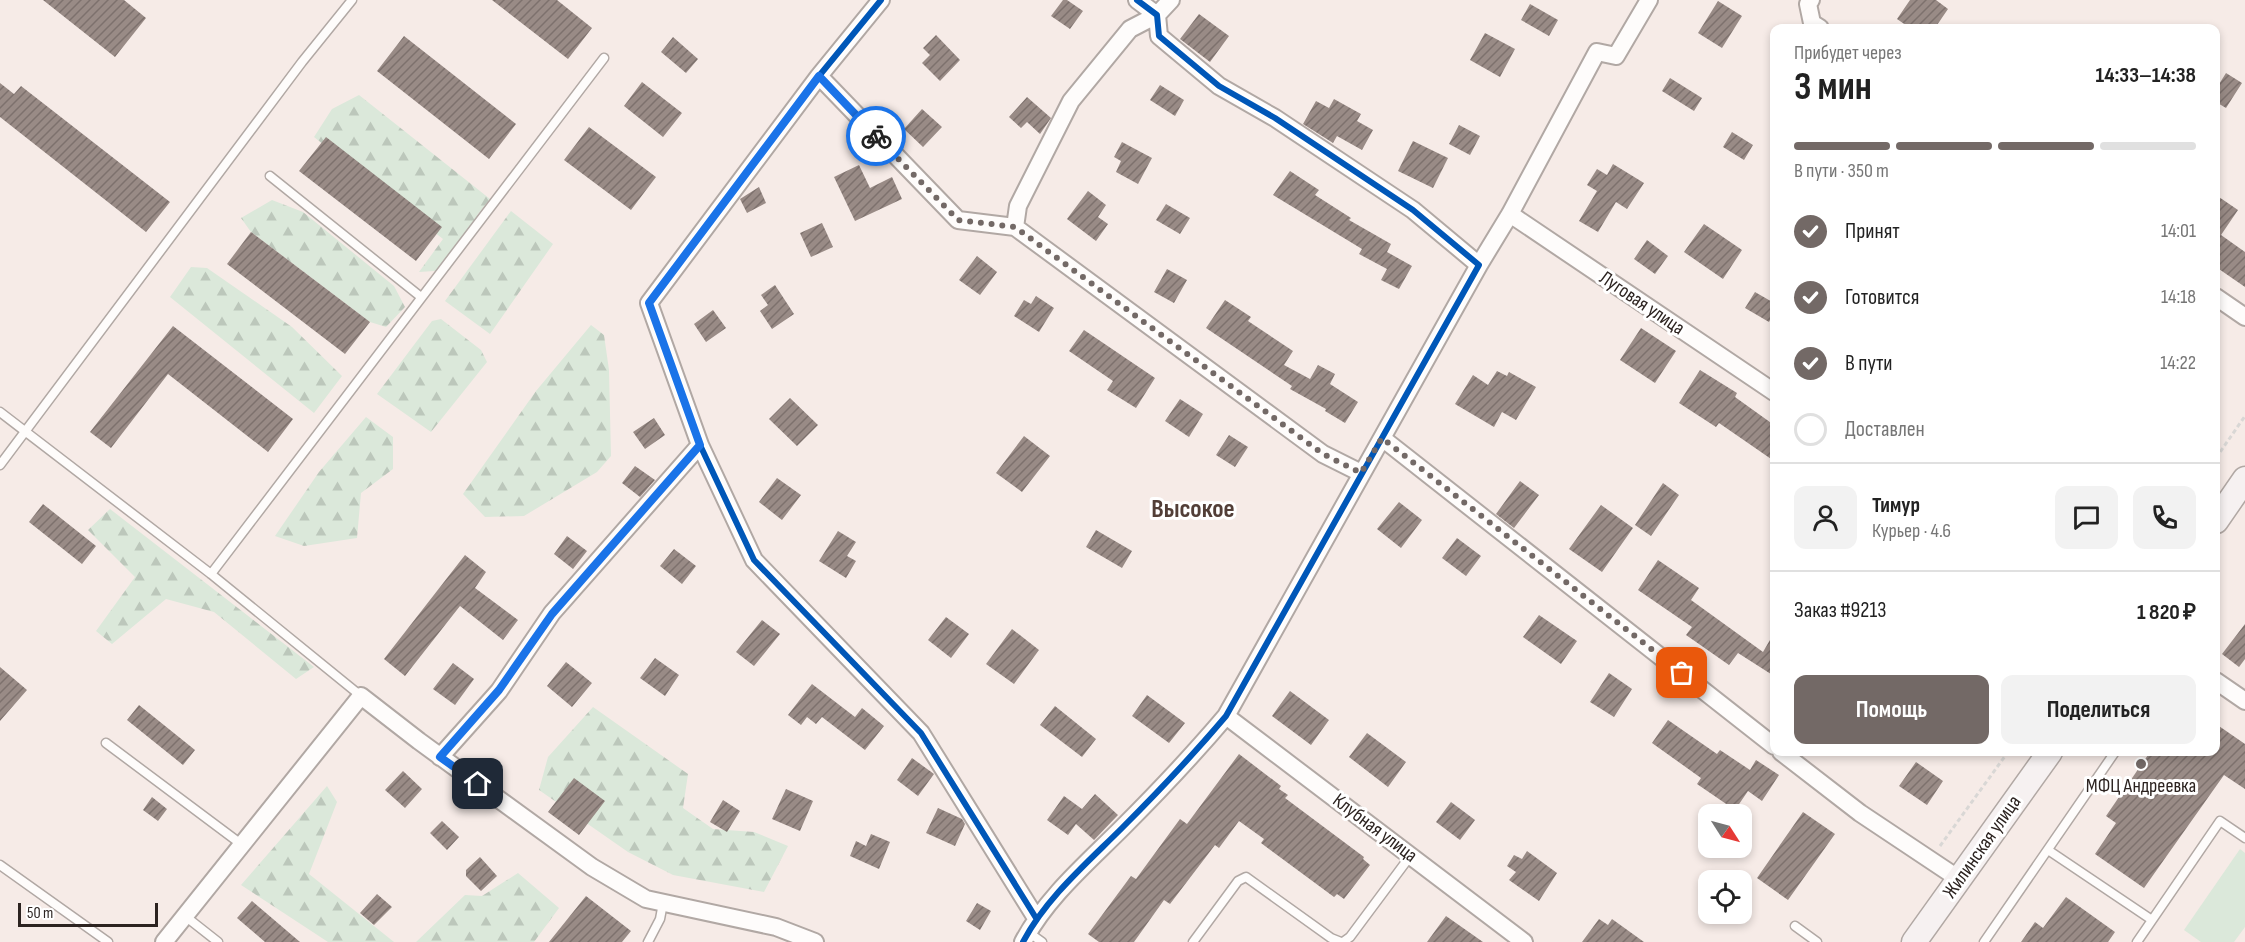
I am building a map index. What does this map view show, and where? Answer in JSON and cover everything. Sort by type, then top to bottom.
[{"type":"main road","points":[[2220,515],[2245,479]]},
{"type":"main road","name":"Жилинская улица","points":[[1914,942],[2047,756]]},
{"type":"street","points":[[882,0],[819,76],[649,303],[700,445],[754,560],[921,733],[1032,934],[1086,864],[1181,768],[1226,716],[1361,473],[1510,214],[1597,52],[1616,56],[1649,0]]},
{"type":"street","points":[[1137,0],[1157,15]]},
{"type":"street","points":[[1015,227],[1018,206],[1071,100],[1130,29],[1157,15],[1171,0]]},
{"type":"street","points":[[1811,0],[1808,4],[1815,24]]},
{"type":"street","points":[[1157,15],[1158,36],[1219,86],[1275,118],[1413,210],[1479,265]]},
{"type":"street","points":[[819,76],[958,220],[1015,227],[1323,454],[1361,473]]},
{"type":"street","name":"Луговая улица","points":[[1510,214],[1770,389]]},
{"type":"street","points":[[2220,300],[2245,317]]},
{"type":"street","points":[[1382,438],[1770,743]]},
{"type":"street","points":[[440,757],[499,690],[552,614],[700,445]]},
{"type":"street","points":[[2220,684],[2245,701]]},
{"type":"street","points":[[164,942],[361,696],[440,757],[592,867],[646,899],[777,927],[815,942]]},
{"type":"street","name":"Клубная улица","points":[[1226,716],[1524,942]]},
{"type":"street","points":[[1787,756],[1860,813],[1959,879]]},
{"type":"lane","points":[[0,465],[302,62],[352,0]]},
{"type":"lane","points":[[211,574],[604,58]]},
{"type":"lane","points":[[270,176],[422,297]]},
{"type":"lane","points":[[0,412],[211,574],[361,696]]},
{"type":"lane","points":[[106,743],[241,844]]},
{"type":"lane","points":[[1984,942],[2112,756]]},
{"type":"lane","points":[[2137,942],[2220,821],[2245,838]]},
{"type":"lane","points":[[2048,850],[2152,920]]},
{"type":"lane","points":[[1193,942],[1238,881],[1246,877],[1331,938],[1342,942],[1350,937],[1411,855]]},
{"type":"lane","points":[[0,865],[108,942]]},
{"type":"lane","points":[[648,942],[660,920],[663,903]]},
{"type":"lane","points":[[185,916],[218,942]]},
{"type":"lane","points":[[1795,926],[1816,942]]},
{"type":"path","points":[[2220,452],[2245,416]]},
{"type":"path","points":[[1930,859],[2005,756]]},
{"type":"green space","points":[[359,95],[490,199],[478,214],[450,270],[419,272],[443,239],[314,137],[332,109]]},
{"type":"green space","points":[[272,200],[303,212],[394,286],[405,307],[386,327],[370,322],[251,232],[241,218]]},
{"type":"green space","points":[[511,211],[553,244],[490,334],[445,301]]},
{"type":"green space","points":[[191,267],[207,268],[292,327],[342,376],[314,413],[170,297]]},
{"type":"green space","points":[[441,319],[481,350],[487,362],[431,432],[377,394],[432,321]]},
{"type":"green space","points":[[591,325],[604,335],[609,370],[611,456],[597,472],[524,516],[485,517],[463,494],[536,391]]},
{"type":"green space","points":[[366,417],[393,437],[393,469],[361,493],[357,538],[304,546],[275,536],[319,472]]},
{"type":"green space","points":[[110,509],[314,667],[296,679],[214,612],[166,599],[112,644],[96,631],[135,577],[88,530]]},
{"type":"green space","points":[[593,707],[688,774],[683,808],[713,829],[754,832],[788,846],[764,892],[673,875],[628,852],[539,790],[548,757]]},
{"type":"green space","points":[[327,786],[337,802],[309,874],[394,942],[328,942],[241,885]]},
{"type":"green space","points":[[2240,849],[2245,853],[2245,927],[2234,942],[2201,942],[2184,930]]},
{"type":"green space","points":[[518,873],[559,908],[534,942],[416,942],[465,895],[482,896]]},
{"type":"building","points":[[43,0],[124,0],[146,18],[115,57]]},
{"type":"building","points":[[492,0],[557,0],[592,28],[568,59]]},
{"type":"building","points":[[1063,0],[1067,0],[1083,11],[1070,29],[1051,16]]},
{"type":"building","points":[[1910,0],[1936,0],[1948,9],[1938,24],[1904,24],[1897,19]]},
{"type":"building","points":[[1718,1],[1742,16],[1722,48],[1698,33]]},
{"type":"building","points":[[1530,4],[1558,20],[1549,36],[1521,20]]},
{"type":"building","points":[[1199,14],[1229,36],[1210,62],[1180,39]]},
{"type":"building","points":[[1485,33],[1515,49],[1500,77],[1470,60]]},
{"type":"building","points":[[936,35],[960,60],[940,81],[922,63],[930,55],[923,48]]},
{"type":"building","points":[[404,36],[516,124],[489,159],[377,71]]},
{"type":"building","points":[[673,37],[698,59],[686,73],[661,52]]},
{"type":"building","points":[[2226,73],[2242,83],[2226,108],[2220,104],[2220,83]]},
{"type":"building","points":[[1670,78],[1702,98],[1694,111],[1662,91]]},
{"type":"building","points":[[642,82],[682,113],[663,137],[624,106]]},
{"type":"building","points":[[0,83],[14,94],[21,86],[170,202],[146,232],[0,117]]},
{"type":"building","points":[[1160,85],[1184,100],[1175,116],[1150,100]]},
{"type":"building","points":[[1027,97],[1051,118],[1040,134],[1027,122],[1021,128],[1009,117]]},
{"type":"building","points":[[1334,99],[1361,114],[1357,121],[1373,130],[1362,150],[1337,136],[1333,143],[1303,124],[1316,101],[1329,108]]},
{"type":"building","points":[[922,109],[942,127],[923,147],[904,129]]},
{"type":"building","points":[[1459,125],[1480,136],[1470,155],[1449,144]]},
{"type":"building","points":[[589,127],[656,177],[631,210],[564,160]]},
{"type":"building","points":[[1732,132],[1753,145],[1744,160],[1723,147]]},
{"type":"building","points":[[326,137],[442,227],[416,261],[299,171]]},
{"type":"building","points":[[1413,141],[1448,158],[1433,188],[1398,171]]},
{"type":"building","points":[[1122,142],[1152,158],[1138,184],[1116,172],[1121,161],[1114,157]]},
{"type":"building","points":[[1613,164],[1644,183],[1627,209],[1616,202],[1598,232],[1579,221],[1597,191],[1587,185],[1597,169],[1607,175]]},
{"type":"building","points":[[859,165],[870,188],[892,177],[902,199],[855,221],[834,177]]},
{"type":"building","points":[[1290,171],[1319,190],[1315,195],[1351,218],[1349,220],[1391,244],[1387,252],[1412,266],[1399,289],[1381,280],[1387,269],[1359,254],[1362,249],[1273,195]]},
{"type":"building","points":[[759,187],[766,203],[747,213],[740,199]]},
{"type":"building","points":[[1088,191],[1106,205],[1098,217],[1108,224],[1096,241],[1067,219]]},
{"type":"building","points":[[2220,198],[2238,210],[2221,235],[2245,252],[2245,287],[2220,270]]},
{"type":"building","points":[[1166,204],[1190,218],[1180,234],[1156,220]]},
{"type":"building","points":[[822,223],[833,247],[811,257],[800,233]]},
{"type":"building","points":[[1704,224],[1742,250],[1723,279],[1684,252]]},
{"type":"building","points":[[251,232],[370,322],[345,354],[227,264]]},
{"type":"building","points":[[1647,240],[1668,256],[1655,274],[1634,259]]},
{"type":"building","points":[[977,256],[997,272],[980,295],[959,280]]},
{"type":"building","points":[[1167,269],[1187,280],[1174,303],[1154,292]]},
{"type":"building","points":[[775,285],[794,314],[772,329],[760,311],[768,305],[761,295]]},
{"type":"building","points":[[1755,292],[1770,301],[1769,322],[1745,308]]},
{"type":"building","points":[[1036,296],[1054,308],[1039,332],[1014,316],[1024,300],[1031,304]]},
{"type":"building","points":[[1225,300],[1251,317],[1248,321],[1293,351],[1284,365],[1310,379],[1318,365],[1335,374],[1330,384],[1358,402],[1345,423],[1325,411],[1326,409],[1290,389],[1292,386],[1206,328]]},
{"type":"building","points":[[713,310],[726,328],[706,342],[694,324]]},
{"type":"building","points":[[173,326],[293,419],[268,452],[168,374],[111,448],[90,432]]},
{"type":"building","points":[[1641,328],[1676,351],[1655,383],[1620,360]]},
{"type":"building","points":[[1084,330],[1155,378],[1136,408],[1107,390],[1113,381],[1069,351]]},
{"type":"building","points":[[1700,370],[1737,393],[1735,397],[1770,422],[1770,458],[1719,423],[1716,427],[1679,403]]},
{"type":"building","points":[[1497,371],[1507,376],[1509,372],[1536,387],[1516,420],[1502,412],[1494,427],[1455,404],[1473,375],[1488,385]]},
{"type":"building","points":[[790,398],[818,425],[797,446],[769,419]]},
{"type":"building","points":[[1180,399],[1203,414],[1189,437],[1165,421]]},
{"type":"building","points":[[654,418],[665,435],[645,449],[633,432]]},
{"type":"building","points":[[1229,435],[1248,447],[1235,467],[1216,455]]},
{"type":"building","points":[[1024,436],[1050,456],[1022,492],[996,473]]},
{"type":"building","points":[[635,466],[655,480],[640,497],[622,483]]},
{"type":"building","points":[[777,478],[801,495],[782,520],[759,502]]},
{"type":"building","points":[[1520,481],[1539,495],[1514,528],[1496,514]]},
{"type":"building","points":[[1663,483],[1679,495],[1651,536],[1635,525]]},
{"type":"building","points":[[1399,502],[1422,520],[1401,548],[1377,529]]},
{"type":"building","points":[[43,504],[96,546],[82,564],[29,522]]},
{"type":"building","points":[[1601,505],[1633,528],[1602,572],[1569,549]]},
{"type":"building","points":[[1096,530],[1132,551],[1122,568],[1086,547]]},
{"type":"building","points":[[838,531],[856,542],[847,556],[856,561],[846,578],[819,561]]},
{"type":"building","points":[[567,536],[587,551],[573,569],[554,554]]},
{"type":"building","points":[[1457,538],[1481,556],[1466,576],[1442,558]]},
{"type":"building","points":[[674,549],[696,566],[682,584],[660,566]]},
{"type":"building","points":[[465,555],[486,572],[475,588],[518,620],[503,640],[460,606],[405,676],[384,659]]},
{"type":"building","points":[[1658,560],[1699,588],[1691,600],[1763,652],[1770,640],[1770,673],[1738,653],[1729,665],[1686,635],[1692,627],[1638,590]]},
{"type":"building","points":[[1539,615],[1577,641],[1561,664],[1523,637]]},
{"type":"building","points":[[946,617],[969,634],[951,658],[928,640]]},
{"type":"building","points":[[762,620],[780,634],[754,666],[736,652]]},
{"type":"building","points":[[2245,624],[2245,659],[2239,667],[2222,654]]},
{"type":"building","points":[[1012,629],[1039,650],[1014,684],[986,664]]},
{"type":"building","points":[[655,658],[679,675],[665,696],[640,678]]},
{"type":"building","points":[[566,662],[592,683],[572,707],[547,686]]},
{"type":"building","points":[[453,663],[474,679],[455,705],[433,689]]},
{"type":"building","points":[[0,667],[27,690],[0,721]]},
{"type":"building","points":[[1609,673],[1632,689],[1614,717],[1590,702]]},
{"type":"building","points":[[812,684],[855,717],[862,708],[884,726],[865,750],[822,717],[816,724],[807,717],[801,725],[788,715]]},
{"type":"building","points":[[1290,691],[1329,720],[1311,745],[1272,716]]},
{"type":"building","points":[[1147,695],[1185,723],[1169,743],[1132,716]]},
{"type":"building","points":[[139,705],[195,750],[183,765],[127,720]]},
{"type":"building","points":[[1055,706],[1096,739],[1082,757],[1040,725]]},
{"type":"building","points":[[1668,720],[1717,754],[1720,750],[1750,770],[1756,760],[1779,775],[1762,801],[1748,791],[1739,804],[1726,804],[1697,784],[1701,778],[1652,743]]},
{"type":"building","points":[[2220,727],[2245,744],[2245,789],[2224,775],[2144,888],[2095,854],[2116,823],[2106,816],[2147,756],[2220,756]]},
{"type":"building","points":[[1367,733],[1406,762],[1388,787],[1349,757]]},
{"type":"building","points":[[1239,754],[1281,786],[1279,789],[1288,795],[1285,798],[1364,857],[1363,859],[1370,865],[1344,899],[1337,894],[1334,897],[1261,843],[1264,839],[1239,821],[1219,848],[1215,845],[1170,904],[1164,900],[1134,942],[1099,942],[1088,934],[1131,876],[1136,879],[1180,819],[1187,824]]},
{"type":"building","points":[[912,758],[934,774],[918,796],[897,780]]},
{"type":"building","points":[[1916,762],[1943,781],[1927,805],[1899,786]]},
{"type":"building","points":[[403,771],[422,789],[405,808],[385,790]]},
{"type":"building","points":[[574,778],[605,801],[579,835],[548,812]]},
{"type":"building","points":[[786,789],[813,801],[800,831],[772,819]]},
{"type":"building","points":[[1095,794],[1118,815],[1094,840],[1076,824],[1068,835],[1047,820],[1064,796],[1082,809]]},
{"type":"building","points":[[152,797],[167,809],[158,821],[143,810]]},
{"type":"building","points":[[723,800],[740,811],[727,832],[710,822]]},
{"type":"building","points":[[1451,802],[1475,820],[1460,840],[1436,822]]},
{"type":"building","points":[[938,808],[962,819],[965,824],[955,846],[926,833]]},
{"type":"building","points":[[1803,812],[1835,834],[1788,900],[1757,878]]},
{"type":"building","points":[[442,821],[459,837],[447,850],[430,833]]},
{"type":"building","points":[[871,834],[890,842],[879,869],[850,856],[856,841],[866,846]]},
{"type":"building","points":[[1527,851],[1557,873],[1539,901],[1509,880],[1516,872],[1507,866],[1514,855],[1522,859]]},
{"type":"building","points":[[480,857],[497,876],[481,891],[466,876],[466,870]]},
{"type":"building","points":[[377,894],[392,907],[374,925],[360,913]]},
{"type":"building","points":[[586,896],[631,931],[622,942],[549,942]]},
{"type":"building","points":[[2066,897],[2115,932],[2108,942],[2021,942],[2035,922],[2043,928]]},
{"type":"building","points":[[252,901],[300,942],[265,942],[237,918]]},
{"type":"building","points":[[977,903],[991,911],[980,930],[966,921]]},
{"type":"building","points":[[1446,916],[1483,942],[1427,942]]},
{"type":"building","points":[[1599,919],[1608,925],[1612,919],[1644,942],[1582,942]]},
{"type":"cycle path","points":[[881,0],[819,76],[649,303],[700,445],[754,560],[921,733],[1036,918]]},
{"type":"cycle path","points":[[1023,942],[1055,896],[1162,787],[1226,716],[1479,265],[1413,210],[1275,118],[1219,86],[1159,36],[1157,15],[1137,0]]},
{"type":"way so far","points":[[876,136],[958,220],[1015,227],[1323,454],[1361,473],[1382,438],[1682,673]]},
{"type":"place","name":"МФЦ Андреевка","points":[[2141,764]]},
{"type":"district","name":"Высокое","points":[[1193,509]]},
{"type":"route","points":[[478,784],[440,757],[499,690],[552,614],[700,445],[649,303],[819,76],[876,136]]}]
